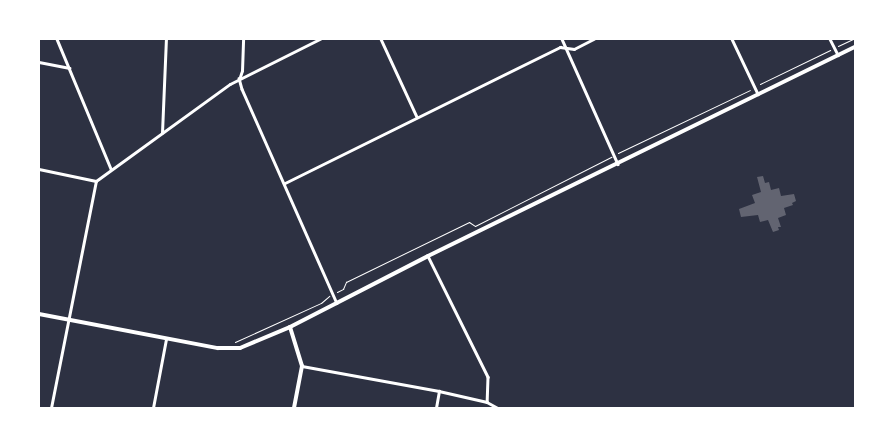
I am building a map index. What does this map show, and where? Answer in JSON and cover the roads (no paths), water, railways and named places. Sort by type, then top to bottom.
[{"type":"main road","points":[[39,314],[229,350],[240,348],[290,327],[428,256],[855,46]]},
{"type":"main road","points":[[290,327],[302,366],[294,408]]},
{"type":"street","points":[[57,39],[111,170]]},
{"type":"street","points":[[162,133],[166,39]]},
{"type":"street","points":[[243,39],[242,71],[239,78],[242,89],[337,303]]},
{"type":"street","points":[[51,408],[96,181],[239,78],[320,39]]},
{"type":"street","points":[[381,39],[418,117]]},
{"type":"street","points":[[562,39],[618,164]]},
{"type":"street","points":[[285,183],[560,47],[574,49],[594,39]]},
{"type":"street","points":[[732,39],[758,95]]},
{"type":"street","points":[[830,39],[838,55]]},
{"type":"street","points":[[39,62],[69,68]]},
{"type":"street","points":[[39,169],[96,181]]},
{"type":"street","points":[[428,256],[488,377],[487,402]]},
{"type":"street","points":[[152,408],[166,339]]},
{"type":"street","points":[[302,366],[487,402],[498,408]]},
{"type":"street","points":[[436,408],[439,392]]}]
